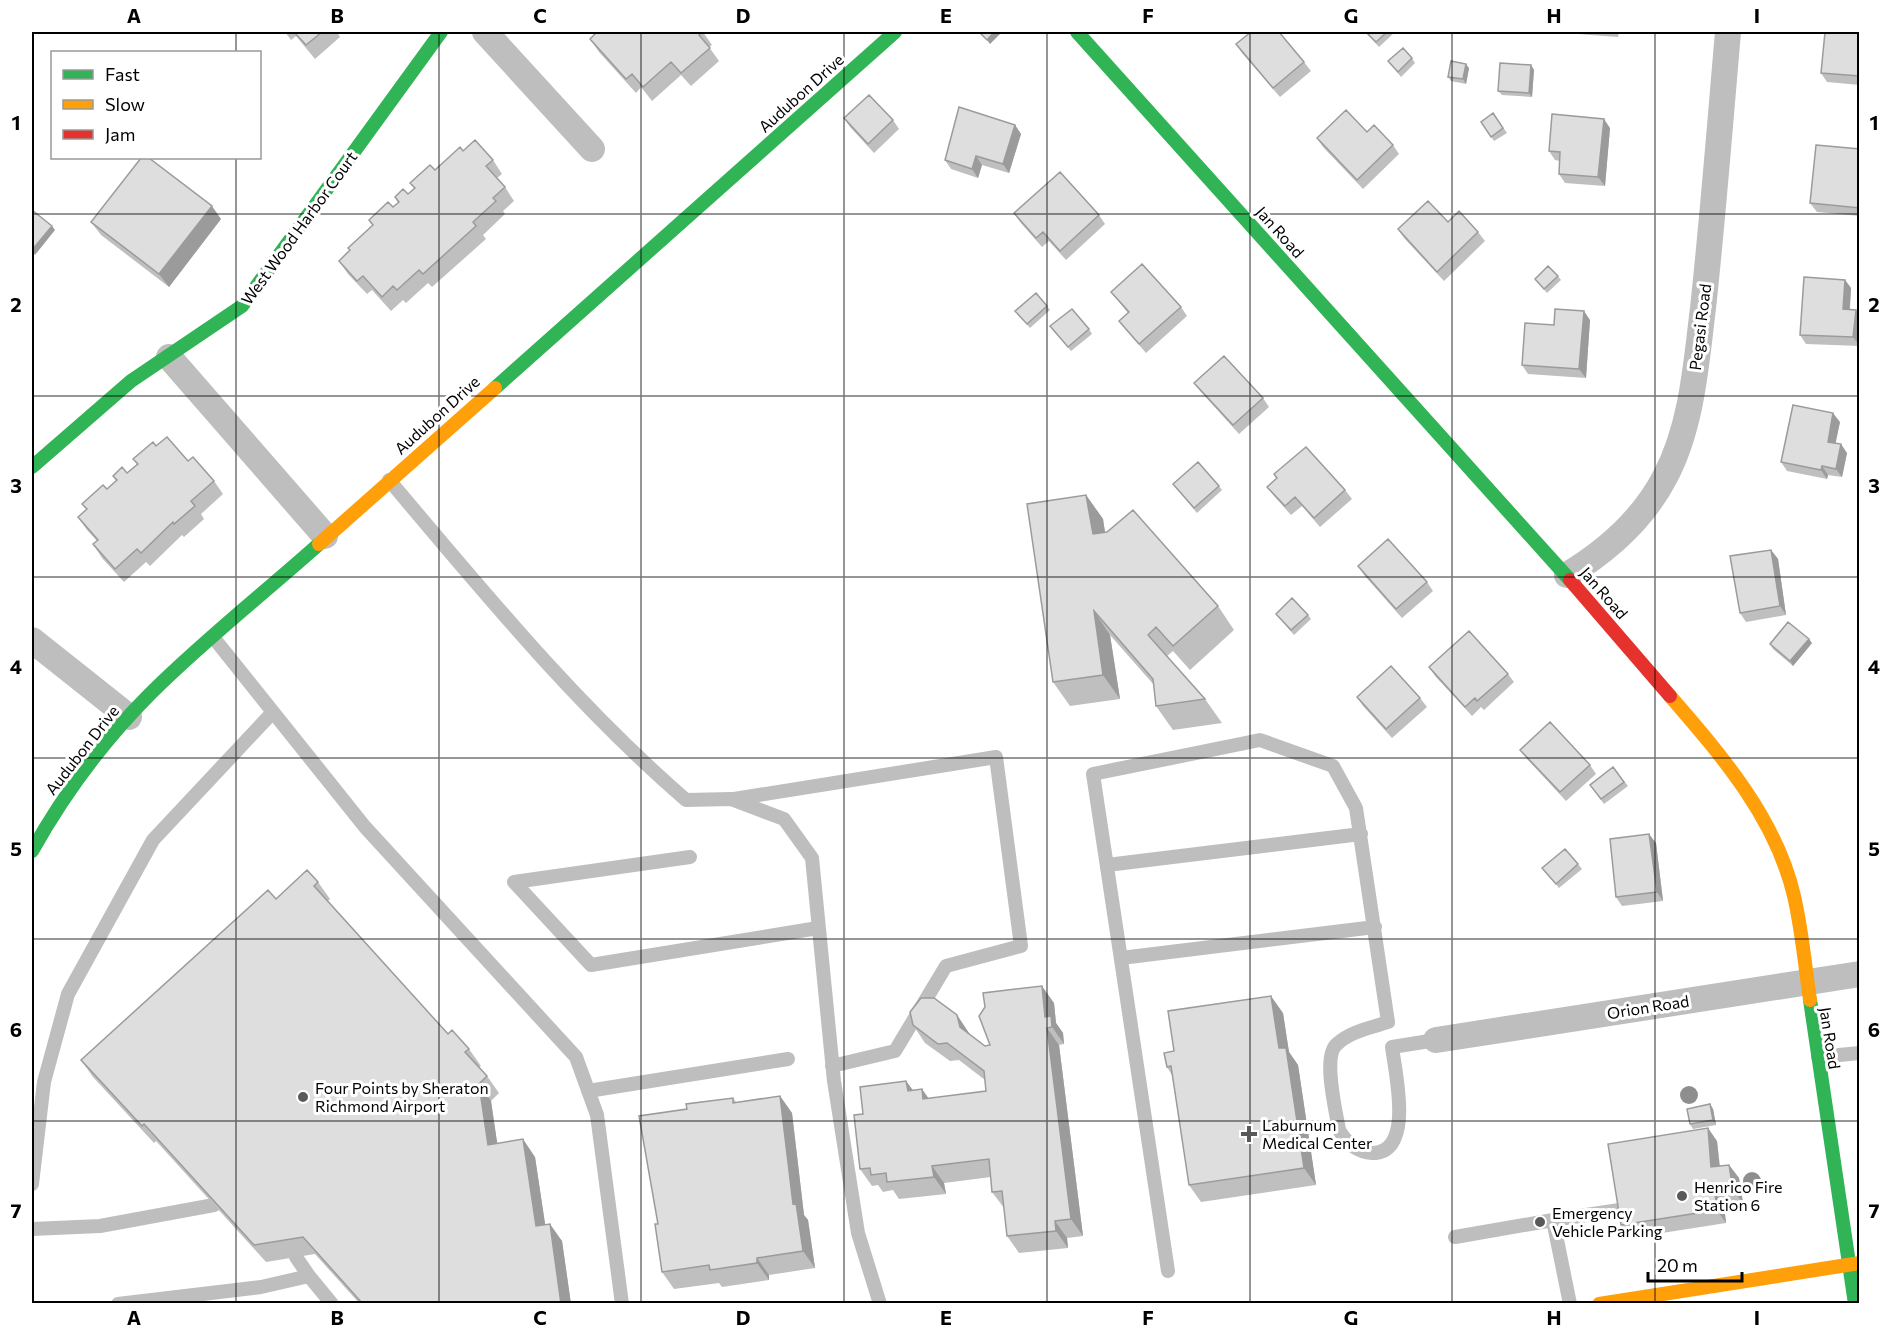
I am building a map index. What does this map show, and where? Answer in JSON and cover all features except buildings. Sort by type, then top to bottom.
[{"type":"street","name":"West Wood Harbor Court","points":[[32,467],[131,381],[243,306],[441,32]]},
{"type":"street","points":[[485,32],[592,149]]},
{"type":"street","name":"Audubon Drive","points":[[32,851],[44,827],[93,759],[151,693],[325,536],[895,32]]},
{"type":"street","name":"Jan Road","points":[[1077,32],[1567,575],[1708,740],[1763,819],[1794,895],[1816,1057],[1854,1264],[1855,1304]]},
{"type":"street","name":"Pegasi Road","points":[[1567,575],[1624,533],[1642,512],[1665,477],[1680,442],[1694,379],[1716,198],[1728,32]]},
{"type":"street","points":[[169,357],[325,536]]},
{"type":"street","points":[[32,640],[129,717]]},
{"type":"street","name":"Orion Road","points":[[1437,1040],[1860,974]]},
{"type":"street","points":[[1599,1304],[1854,1264]]},
{"type":"lane","points":[[389,480],[529,645],[640,760],[686,800],[732,799],[996,757],[1021,946],[946,966],[895,1051],[832,1066]]},
{"type":"lane","points":[[213,637],[365,827],[576,1057],[597,1116],[622,1304]]},
{"type":"lane","points":[[32,1184],[44,1082],[68,994],[153,840],[273,712]]},
{"type":"lane","points":[[1168,1271],[1093,774],[1260,740],[1333,766],[1356,808],[1361,834],[1389,1023],[1400,1125],[1393,1143],[1383,1151],[1372,1153],[1356,1148],[1345,1140],[1339,1130],[1329,1056],[1335,1045],[1347,1036],[1389,1023]]},
{"type":"lane","points":[[732,799],[784,819],[812,858],[832,1066],[858,1233],[880,1304]]},
{"type":"lane","points":[[1107,865],[1361,834]]},
{"type":"lane","points":[[690,858],[514,882],[591,964],[818,928]]},
{"type":"lane","points":[[1121,958],[1375,927]]},
{"type":"lane","points":[[1392,1047],[1437,1040]]},
{"type":"lane","points":[[1816,1057],[1860,1053]]},
{"type":"lane","points":[[588,1091],[788,1059]]},
{"type":"lane","points":[[32,1229],[100,1226],[214,1205]]},
{"type":"lane","points":[[1455,1237],[1626,1209]]},
{"type":"lane","points":[[1553,1220],[1570,1304]]},
{"type":"lane","points":[[296,1257],[332,1304]]},
{"type":"lane","points":[[118,1304],[261,1287],[309,1276]]},
{"type":"traffic: fast","points":[[32,467],[131,381],[242,306],[441,32]]},
{"type":"traffic: fast","points":[[495,388],[895,32]]},
{"type":"traffic: fast","points":[[1077,32],[1570,580]]},
{"type":"traffic: fast","points":[[32,851],[57,809],[86,768],[133,712],[191,655],[319,544]]},
{"type":"traffic: fast","points":[[1810,1000],[1855,1304]]},
{"type":"traffic: slow","points":[[319,544],[495,388]]},
{"type":"traffic: slow","points":[[1670,696],[1727,765],[1760,814],[1774,840],[1786,867],[1794,896],[1810,1000]]},
{"type":"traffic: slow","points":[[1599,1304],[1860,1263]]},
{"type":"traffic: jam","points":[[1570,580],[1670,696]]},
{"type":"place","name":"Four Points by Sheraton Richmond Airport","points":[[303,1097]]},
{"type":"place","name":"Laburnum Medical Center","points":[[1249,1134]]},
{"type":"place","name":"Henrico Fire Station 6","points":[[1682,1196]]},
{"type":"place","name":"Emergency Vehicle Parking","points":[[1540,1222]]}]
